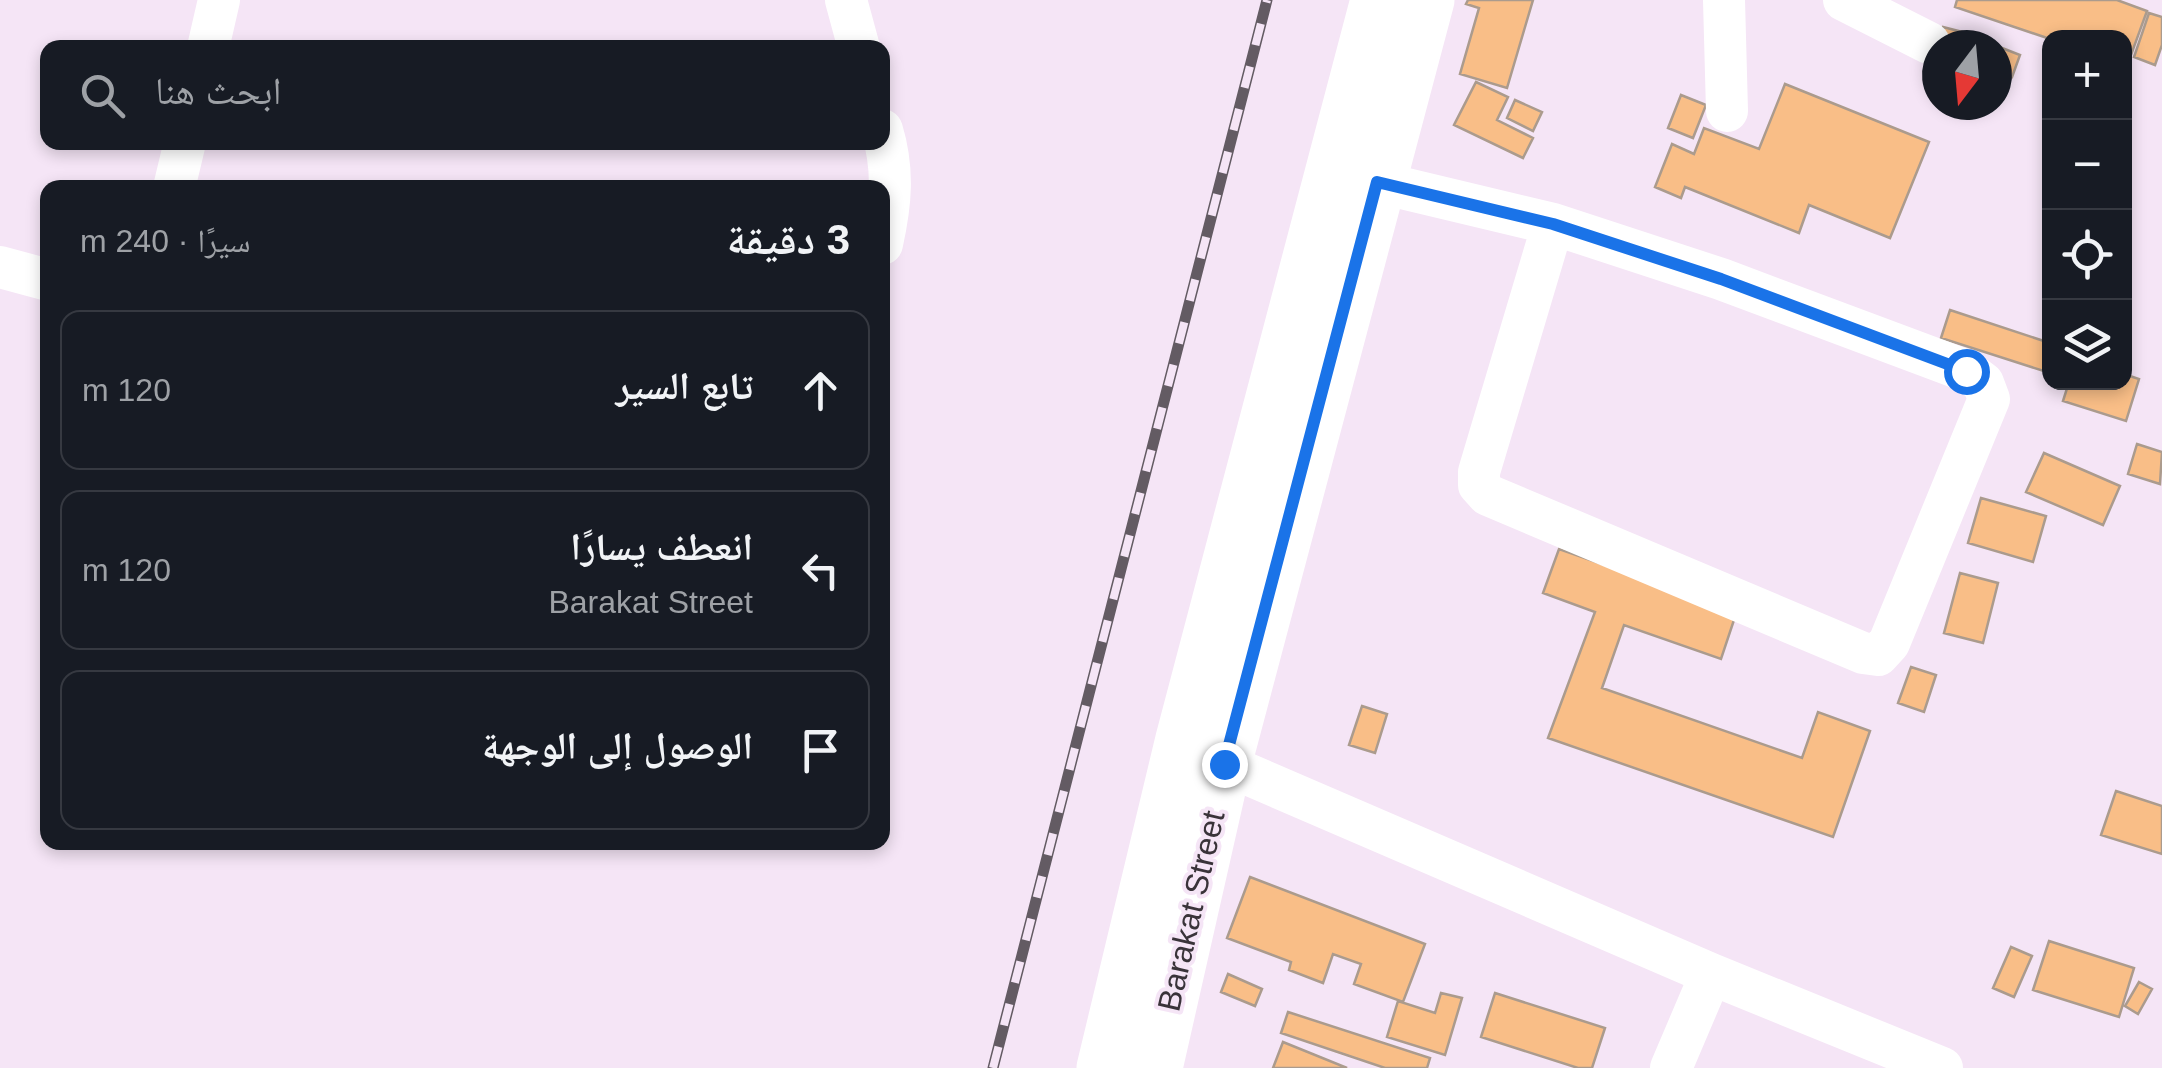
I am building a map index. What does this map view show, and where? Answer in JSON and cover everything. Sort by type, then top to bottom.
[{"type":"main road","name":"Barakat Street","points":[[1104,1068],[1183,739],[1378,0]]},
{"type":"main road","name":"Barakat Street","points":[[1154,1068],[1224,764],[1428,0]]},
{"type":"street","points":[[210,40],[220,0]]},
{"type":"street","points":[[846,0],[857,40]]},
{"type":"street","points":[[1724,0],[1727,111]]},
{"type":"street","points":[[1844,0],[1922,39]]},
{"type":"street","points":[[176,180],[183,150]]},
{"type":"street","points":[[888,150],[890,210]]},
{"type":"street","points":[[1377,182],[1553,224],[1721,279],[1966,371],[1983,383],[1989,399],[1888,643],[1878,655],[1862,653],[1488,495],[1479,485],[1479,472],[1553,224]]},
{"type":"street","points":[[0,267],[40,278]]},
{"type":"street","points":[[1224,764],[1711,974],[1942,1068]]},
{"type":"street","points":[[1671,1068],[1711,974]]},
{"type":"building","points":[[1468,0],[1533,0],[1507,88],[1460,74],[1479,8],[1466,4]]},
{"type":"building","points":[[1957,0],[2117,0],[2147,11],[2132,52],[2132,30],[2042,30],[2042,36],[1955,7]]},
{"type":"building","points":[[2149,13],[2162,17],[2162,45],[2155,65],[2134,57]]},
{"type":"building","points":[[2012,52],[2020,55],[2012,77]]},
{"type":"building","points":[[1476,82],[1508,97],[1497,120],[1533,138],[1523,158],[1454,125]]},
{"type":"building","points":[[1785,84],[1929,142],[1890,238],[1809,205],[1799,233],[1685,187],[1681,198],[1655,187],[1672,144],[1694,154],[1704,128],[1759,149]]},
{"type":"building","points":[[1681,95],[1706,105],[1693,138],[1668,128]]},
{"type":"building","points":[[1515,100],[1542,112],[1533,131],[1507,118]]},
{"type":"building","points":[[1950,310],[2042,340],[2042,370],[1941,338]]},
{"type":"building","points":[[2132,377],[2139,379],[2126,421],[2063,401],[2066,390],[2132,390]]},
{"type":"building","points":[[2137,444],[2162,452],[2160,484],[2128,474]]},
{"type":"building","points":[[2044,453],[2120,486],[2103,525],[2026,492]]},
{"type":"building","points":[[1981,498],[2046,516],[2033,562],[1968,543]]},
{"type":"building","points":[[1559,549],[1737,611],[1721,659],[1624,625],[1602,688],[1802,758],[1818,712],[1870,731],[1833,837],[1548,738],[1595,612],[1543,593]]},
{"type":"building","points":[[1960,573],[1998,583],[1983,643],[1944,633]]},
{"type":"building","points":[[1911,667],[1936,675],[1924,712],[1898,703]]},
{"type":"building","points":[[1362,706],[1387,714],[1375,753],[1349,745]]},
{"type":"building","points":[[2116,791],[2162,806],[2162,854],[2101,835]]},
{"type":"building","points":[[1250,877],[1425,944],[1403,1002],[1354,984],[1361,964],[1333,954],[1323,983],[1289,970],[1291,962],[1227,938]]},
{"type":"building","points":[[2049,941],[2134,968],[2119,1017],[2033,990]]},
{"type":"building","points":[[2011,947],[2032,956],[2014,997],[1993,988]]},
{"type":"building","points":[[1228,974],[1262,989],[1255,1006],[1221,992]]},
{"type":"building","points":[[2139,982],[2152,989],[2138,1014],[2125,1006]]},
{"type":"building","points":[[1441,993],[1462,998],[1445,1055],[1387,1037],[1398,1001],[1435,1013]]},
{"type":"building","points":[[1495,993],[1605,1028],[1592,1068],[1578,1068],[1481,1037]]},
{"type":"building","points":[[1288,1012],[1430,1058],[1427,1068],[1385,1068],[1281,1033]]},
{"type":"building","points":[[1283,1042],[1347,1068],[1273,1068]]},
{"type":"railway","points":[[993,1068],[1267,0]]},
{"type":"route","points":[[1224,764],[1377,182],[1553,224],[1721,279],[1966,371]]}]
